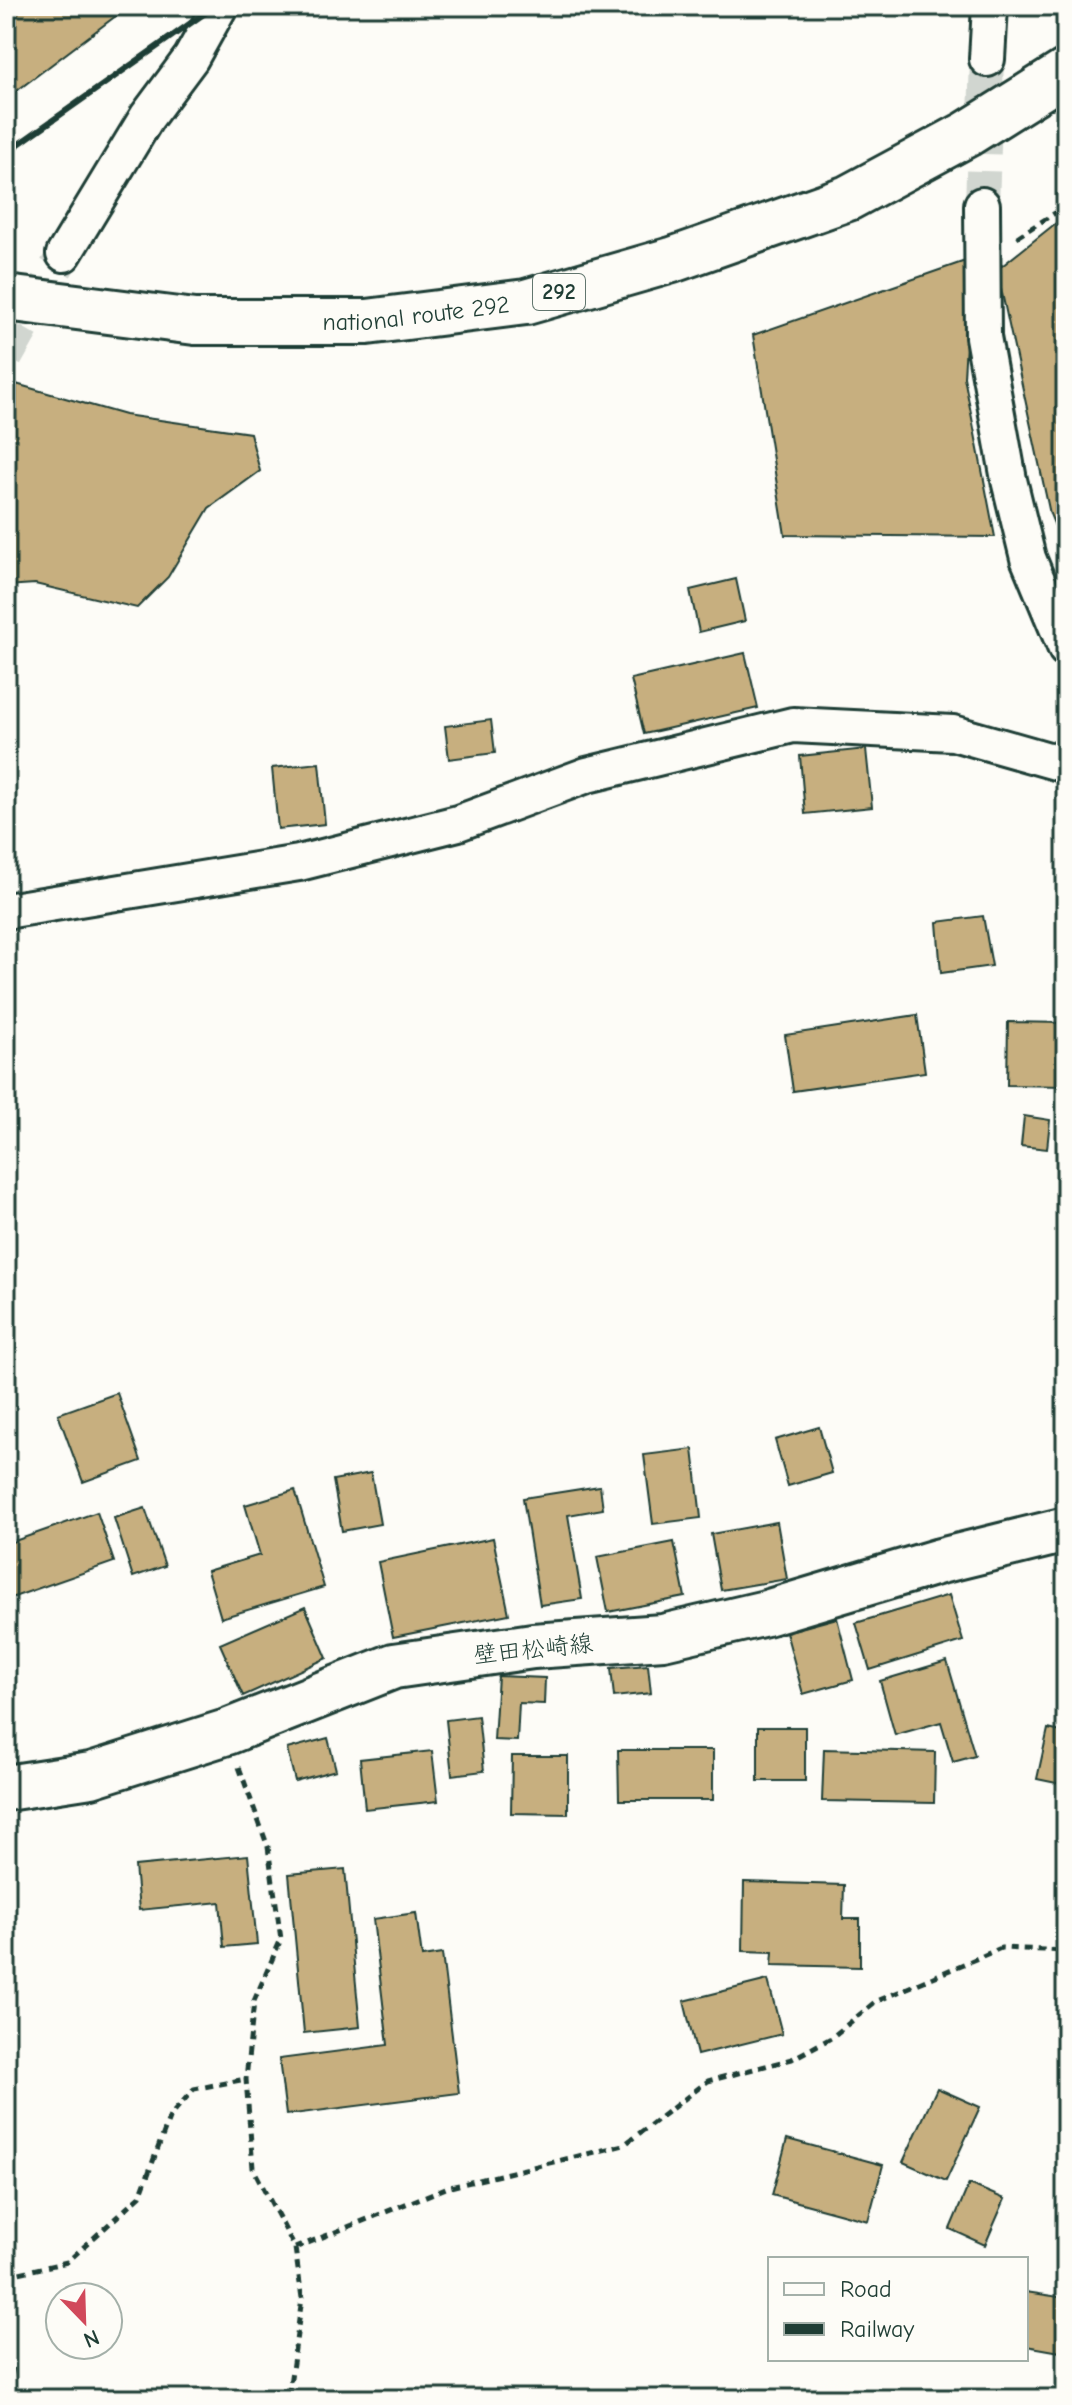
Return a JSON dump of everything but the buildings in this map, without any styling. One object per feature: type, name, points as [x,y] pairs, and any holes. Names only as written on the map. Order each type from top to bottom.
[{"type":"main road","name":"national route 292","points":[[6,298],[195,322],[367,322],[526,302],[672,260],[848,198],[967,134],[1066,72]]},
{"type":"main road","name":"壁田松崎線","points":[[6,1788],[91,1775],[227,1732],[394,1666],[533,1646],[663,1637],[766,1613],[940,1561],[1066,1530]]},
{"type":"street","points":[[64,254],[147,117],[191,58],[220,6]]},
{"type":"street","points":[[987,59],[990,6]]},
{"type":"street","points":[[982,205],[983,337],[1009,480],[1028,558],[1066,649]]},
{"type":"street","points":[[6,911],[299,863],[458,823],[587,775],[793,725],[953,733],[1066,765]]},
{"type":"path","points":[[982,260],[1066,206]]},
{"type":"path","points":[[227,1732],[268,1847],[281,1939],[254,2001],[246,2079],[253,2168],[295,2248],[302,2298],[288,2399]]},
{"type":"path","points":[[295,2248],[446,2188],[624,2145],[708,2081],[792,2059],[831,2038],[875,2002],[1001,1948],[1066,1951]]},
{"type":"path","points":[[6,2276],[67,2262],[140,2196],[170,2116],[194,2089],[246,2079]]},
{"type":"tunnel","points":[[982,205],[987,59]]},
{"type":"tunnel","points":[[6,357],[64,254]]},
{"type":"railway","points":[[6,153],[215,6]]}]
